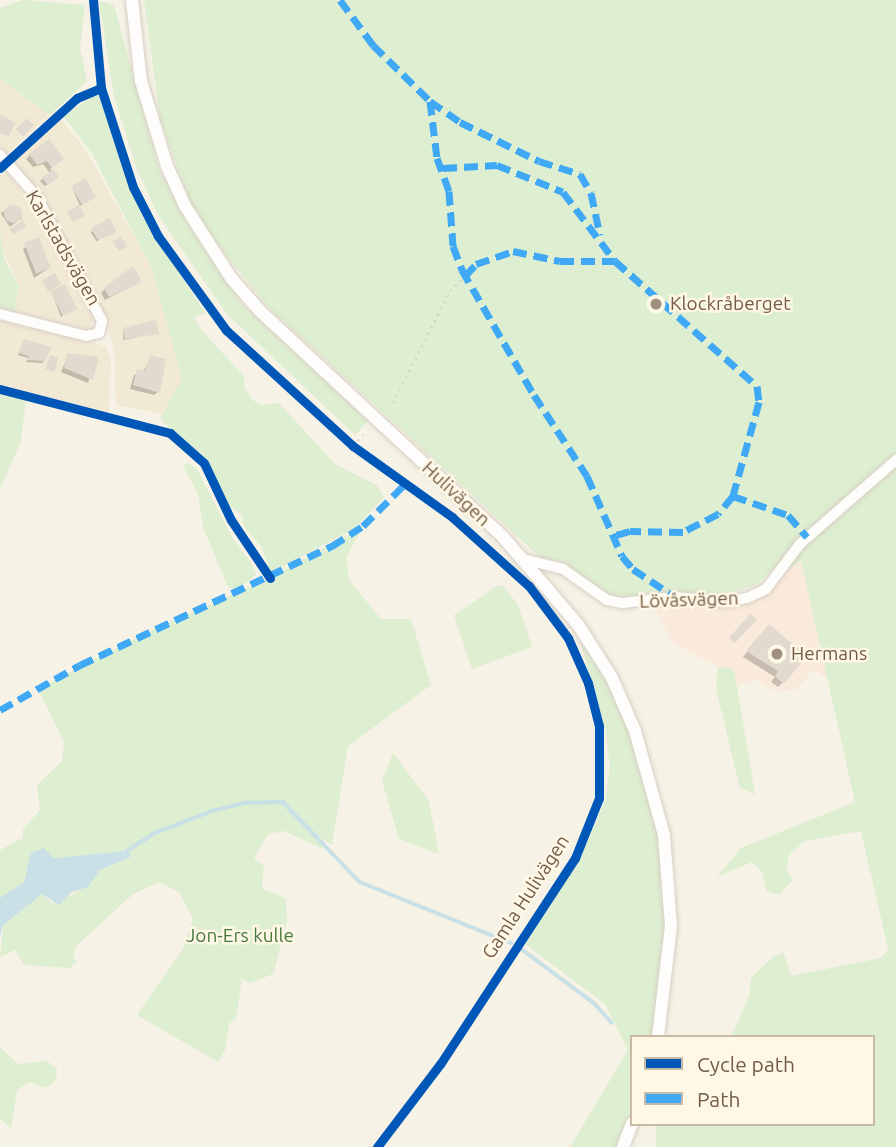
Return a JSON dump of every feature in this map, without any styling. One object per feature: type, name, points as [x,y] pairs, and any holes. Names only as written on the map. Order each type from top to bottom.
[{"type":"main road","name":"Hulivägen","points":[[132,0],[141,81],[167,166],[185,206],[231,278],[261,312],[523,559],[579,626],[612,678],[650,779],[664,835],[671,926],[658,1035]]},
{"type":"main road","points":[[623,1147],[631,1126]]},
{"type":"street","name":"Karlstadsvägen","points":[[0,155],[37,197],[102,321],[99,333],[86,336],[0,314]]},
{"type":"street","name":"Lövåsvägen","points":[[523,559],[563,569],[607,600],[623,603],[675,597],[726,603],[747,598],[766,589],[807,537],[896,460]]},
{"type":"path","points":[[393,403],[445,300],[465,276]]},
{"type":"path","points":[[353,446],[363,435]]},
{"type":"path","points":[[344,438],[364,455]]},
{"type":"shaded area","points":[[0,79],[50,115],[8,153],[0,147]]},
{"type":"shaded area","points":[[59,116],[87,152],[152,268],[182,379],[162,414],[116,405],[114,349],[102,307],[42,198],[14,160]]},
{"type":"shaded area","points":[[6,172],[42,217],[76,280],[94,318],[87,330],[14,312],[19,286],[0,244],[0,176]]},
{"type":"shaded area","points":[[0,320],[105,346],[111,357],[109,412],[0,386]]},
{"type":"shaded area","points":[[801,560],[829,680],[814,669],[796,690],[775,691],[756,680],[737,686],[734,669],[718,667],[673,643],[653,605],[752,599]]},
{"type":"green space","points":[[23,0],[85,5],[80,48],[87,81],[50,115],[0,79],[0,8]]},
{"type":"green space","points":[[144,0],[896,0],[896,1147],[657,1147],[655,1126],[875,1126],[875,1035],[732,1035],[749,996],[751,978],[774,956],[784,953],[791,976],[881,958],[888,949],[861,831],[804,841],[789,855],[786,870],[793,880],[779,895],[766,891],[763,873],[752,862],[717,877],[741,848],[855,802],[801,561],[786,570],[780,563],[757,584],[727,594],[651,593],[622,599],[605,594],[561,561],[541,558],[267,306],[214,240],[190,202],[160,119]]},
{"type":"green space","points":[[99,1],[114,5],[159,169],[195,236],[243,305],[368,421],[355,435],[227,314],[158,215],[136,167],[114,96]]},
{"type":"green space","points":[[99,92],[142,215],[205,313],[194,318],[203,332],[244,376],[245,388],[253,400],[261,405],[279,403],[335,464],[378,486],[384,497],[355,528],[271,573],[261,546],[245,528],[241,514],[225,503],[211,470],[160,418],[182,379],[152,269],[91,152],[63,116]]},
{"type":"green space","points":[[0,232],[5,261],[19,286],[14,312],[0,308]]},
{"type":"green space","points":[[0,391],[26,399],[21,441],[0,489]]},
{"type":"green space","points":[[188,462],[198,471],[233,539],[251,562],[256,575],[235,591],[227,585],[203,527],[198,494],[183,466]]},
{"type":"green space","name":"Jon-Ers kulle","points":[[363,526],[346,558],[349,580],[381,619],[411,619],[431,685],[348,746],[332,845],[318,836],[323,849],[284,831],[268,834],[254,858],[264,866],[262,889],[286,898],[287,921],[273,974],[250,983],[242,979],[236,1018],[229,1024],[225,1050],[218,1062],[137,1015],[183,949],[193,919],[179,892],[159,882],[133,894],[76,946],[73,957],[77,961],[70,968],[24,965],[15,950],[0,957],[3,925],[18,910],[42,894],[53,904],[79,891],[100,870],[132,856],[127,851],[54,858],[39,850],[31,853],[24,882],[0,898],[0,850],[23,838],[23,829],[40,810],[37,785],[62,761],[64,742],[38,689],[156,628],[270,578]]},
{"type":"green space","points":[[497,586],[503,586],[518,605],[532,647],[472,669],[454,615]]},
{"type":"green space","points":[[580,642],[612,678],[635,731],[670,879],[658,1035],[630,1035],[631,1126],[623,1147],[570,1147],[628,1050],[605,1004],[525,944],[586,845],[605,801],[610,766],[605,728]]},
{"type":"green space","points":[[718,667],[734,669],[755,794],[740,788],[716,689]]},
{"type":"green space","points":[[393,753],[429,801],[439,854],[399,839],[382,781]]},
{"type":"green space","points":[[0,1047],[18,1064],[47,1061],[57,1069],[56,1080],[46,1088],[29,1082],[17,1090],[11,1128],[0,1119]]},
{"type":"water","points":[[44,848],[54,858],[127,851],[132,856],[100,870],[88,887],[72,892],[59,905],[42,894],[3,925],[0,937],[0,898],[24,882],[31,853]]},
{"type":"building","points":[[0,114],[15,123],[9,136],[0,134]]},
{"type":"building","points":[[27,118],[34,125],[23,136],[16,129]]},
{"type":"building","points":[[49,139],[64,159],[52,168],[47,161],[37,165],[29,154]]},
{"type":"building","points":[[53,169],[59,177],[48,185],[42,177]]},
{"type":"building","points":[[85,178],[96,197],[82,205],[71,186]]},
{"type":"building","points":[[9,205],[17,205],[22,214],[20,221],[9,223],[4,218],[4,210]]},
{"type":"building","points":[[79,205],[85,215],[73,222],[67,212]]},
{"type":"building","points":[[110,217],[116,233],[98,240],[91,229]]},
{"type":"building","points":[[23,220],[27,226],[14,235],[10,229]]},
{"type":"building","points":[[121,236],[127,246],[119,251],[112,241]]},
{"type":"building","points":[[39,237],[51,268],[36,274],[24,243]]},
{"type":"building","points":[[133,266],[142,282],[109,297],[104,288]]},
{"type":"building","points":[[55,273],[61,284],[48,292],[42,280]]},
{"type":"building","points":[[65,284],[77,309],[63,316],[51,291]]},
{"type":"building","points":[[156,320],[159,334],[124,339],[123,328]]},
{"type":"building","points":[[23,339],[51,347],[46,361],[27,360],[29,356],[19,353]]},
{"type":"building","points":[[67,353],[99,357],[93,380],[64,368]]},
{"type":"building","points":[[50,355],[59,358],[54,372],[45,369]]},
{"type":"building","points":[[150,355],[166,359],[160,393],[133,385],[137,369],[145,371]]},
{"type":"building","points":[[750,614],[757,620],[735,643],[729,638]]},
{"type":"building","name":"Hermans","points":[[769,624],[807,656],[784,684],[775,676],[778,671],[746,651]]},
{"type":"waterway","points":[[127,851],[155,833],[212,811],[245,803],[283,802],[360,882],[511,943]]},
{"type":"waterway","points":[[520,948],[595,1004],[612,1023]]},
{"type":"marked path","points":[[340,0],[373,45],[430,101],[437,158],[449,191],[453,246],[462,270],[534,395],[587,476],[622,556],[633,569],[675,597]]},
{"type":"marked path","points":[[430,101],[460,122],[539,161],[580,174],[591,193],[600,235]]},
{"type":"marked path","points":[[443,168],[497,165],[563,192],[615,261],[757,386],[759,402],[733,496],[718,514],[683,532],[630,531],[613,536]]},
{"type":"marked path","points":[[465,276],[476,264],[513,251],[560,261],[615,261]]},
{"type":"marked path","points":[[0,710],[80,665],[332,546],[363,526],[406,483]]},
{"type":"marked path","points":[[733,496],[788,515],[807,537]]},
{"type":"cycle path","name":"Gamla Hulivägen","points":[[93,0],[101,88],[133,187],[158,236],[226,330],[353,446],[452,517],[529,586],[568,638],[588,683],[599,726],[599,798],[575,858],[440,1064],[377,1147]]},
{"type":"cycle path","points":[[0,168],[77,98],[101,88]]},
{"type":"cycle path","points":[[0,389],[170,433],[204,463],[231,520],[270,578]]},
{"type":"place","name":"Klockråberget","points":[[656,304]]},
{"type":"place","name":"Hermans","points":[[777,654]]}]
